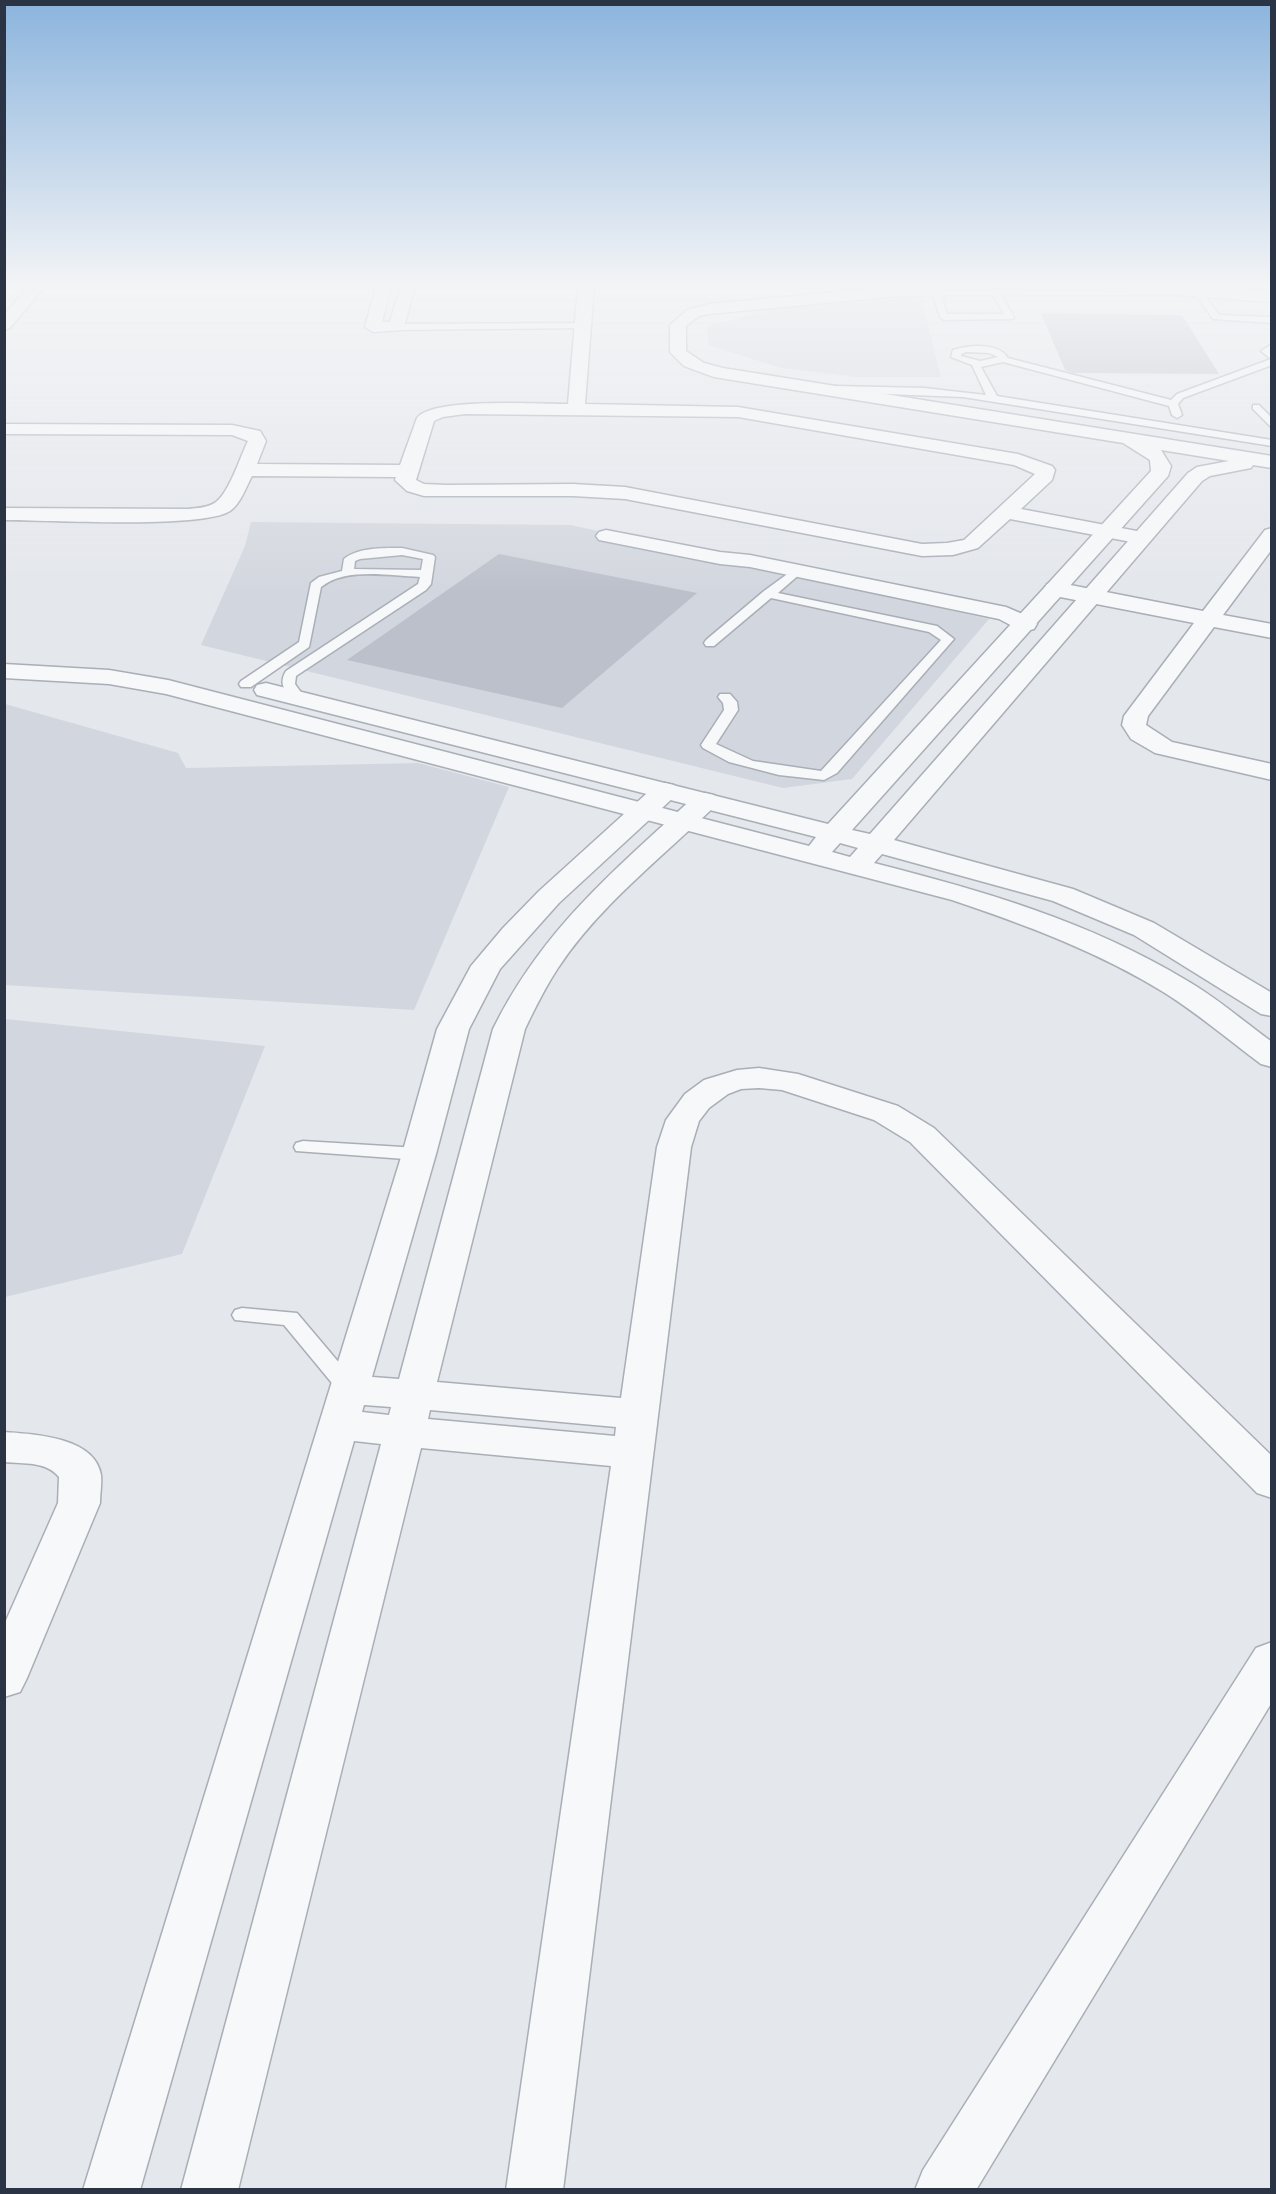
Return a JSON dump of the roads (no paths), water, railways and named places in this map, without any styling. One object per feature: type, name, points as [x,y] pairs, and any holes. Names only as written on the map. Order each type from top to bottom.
[{"type":"street","points":[[576,409],[578,389]]},
{"type":"street","points":[[821,389],[1272,463]]},
{"type":"street","points":[[465,409],[576,409],[738,412],[1018,460],[1046,470],[1044,476],[971,544],[957,549],[922,550],[625,493],[573,490],[428,490],[410,485],[405,480],[423,423],[431,415],[465,409]]},
{"type":"street","points":[[4,429],[215,429],[247,432],[257,441],[225,505],[208,512],[188,515],[4,514]]},
{"type":"street","points":[[814,856],[1161,472],[1163,464],[1161,458],[1146,448],[1100,434]]},
{"type":"street","points":[[856,867],[1195,477],[1204,471],[1234,465],[1272,463]]},
{"type":"street","points":[[244,470],[408,471]]},
{"type":"street","points":[[1008,508],[1146,533]]},
{"type":"street","points":[[1272,534],[1136,716],[1134,725],[1150,742],[1164,748],[1272,772]]},
{"type":"street","points":[[606,536],[793,574],[999,623],[1026,624],[1061,630]]},
{"type":"street","points":[[1060,584],[1212,614],[1272,631]]},
{"type":"street","points":[[1212,614],[1272,619]]},
{"type":"street","points":[[4,652],[42,652],[128,660],[186,669],[246,684],[674,807],[814,856],[962,894],[1035,918],[1109,950],[1177,987],[1272,1057]]},
{"type":"street","points":[[4,671],[109,677],[168,687],[674,807],[834,833],[966,867],[1073,899],[1144,929],[1272,1007]]},
{"type":"street","points":[[111,2190],[453,1029],[486,966],[549,897],[674,807]]},
{"type":"street","points":[[209,2190],[509,1029],[535,975],[674,807]]},
{"type":"street","points":[[534,2190],[674,1148],[683,1120],[697,1101],[716,1087],[737,1080],[759,1078],[786,1081],[886,1113],[922,1135],[1272,1482]]},
{"type":"street","points":[[343,1407],[637,1433]]},
{"type":"street","points":[[4,1447],[42,1450],[66,1457],[80,1473],[79,1503],[4,1678]]},
{"type":"street","points":[[943,2190],[1272,1661]]},
{"type":"lane","points":[[839,389],[924,391],[993,399],[1272,443]]},
{"type":"lane","points":[[988,389],[993,399]]},
{"type":"lane","points":[[1117,389],[1173,404]]},
{"type":"lane","points":[[1173,404],[1180,396],[1198,389]]},
{"type":"lane","points":[[1173,404],[1175,414],[1203,432]]},
{"type":"lane","points":[[1256,407],[1272,425]]},
{"type":"lane","points":[[1171,427],[1231,456]]},
{"type":"lane","points":[[298,698],[288,686],[291,674],[422,587],[427,574],[429,556],[420,553],[362,553],[350,559],[346,573]]},
{"type":"lane","points":[[246,684],[298,651],[308,638],[315,586],[325,577],[346,573],[427,574]]},
{"type":"lane","points":[[710,643],[793,574]]},
{"type":"lane","points":[[725,697],[730,702],[730,710],[708,745],[729,757],[752,765],[824,776],[847,754],[948,639],[939,632],[925,627],[768,594]]},
{"type":"lane","points":[[308,638],[337,642]]},
{"type":"lane","points":[[303,1147],[418,1154]]},
{"type":"lane","points":[[242,1315],[290,1318],[343,1407]]}]
